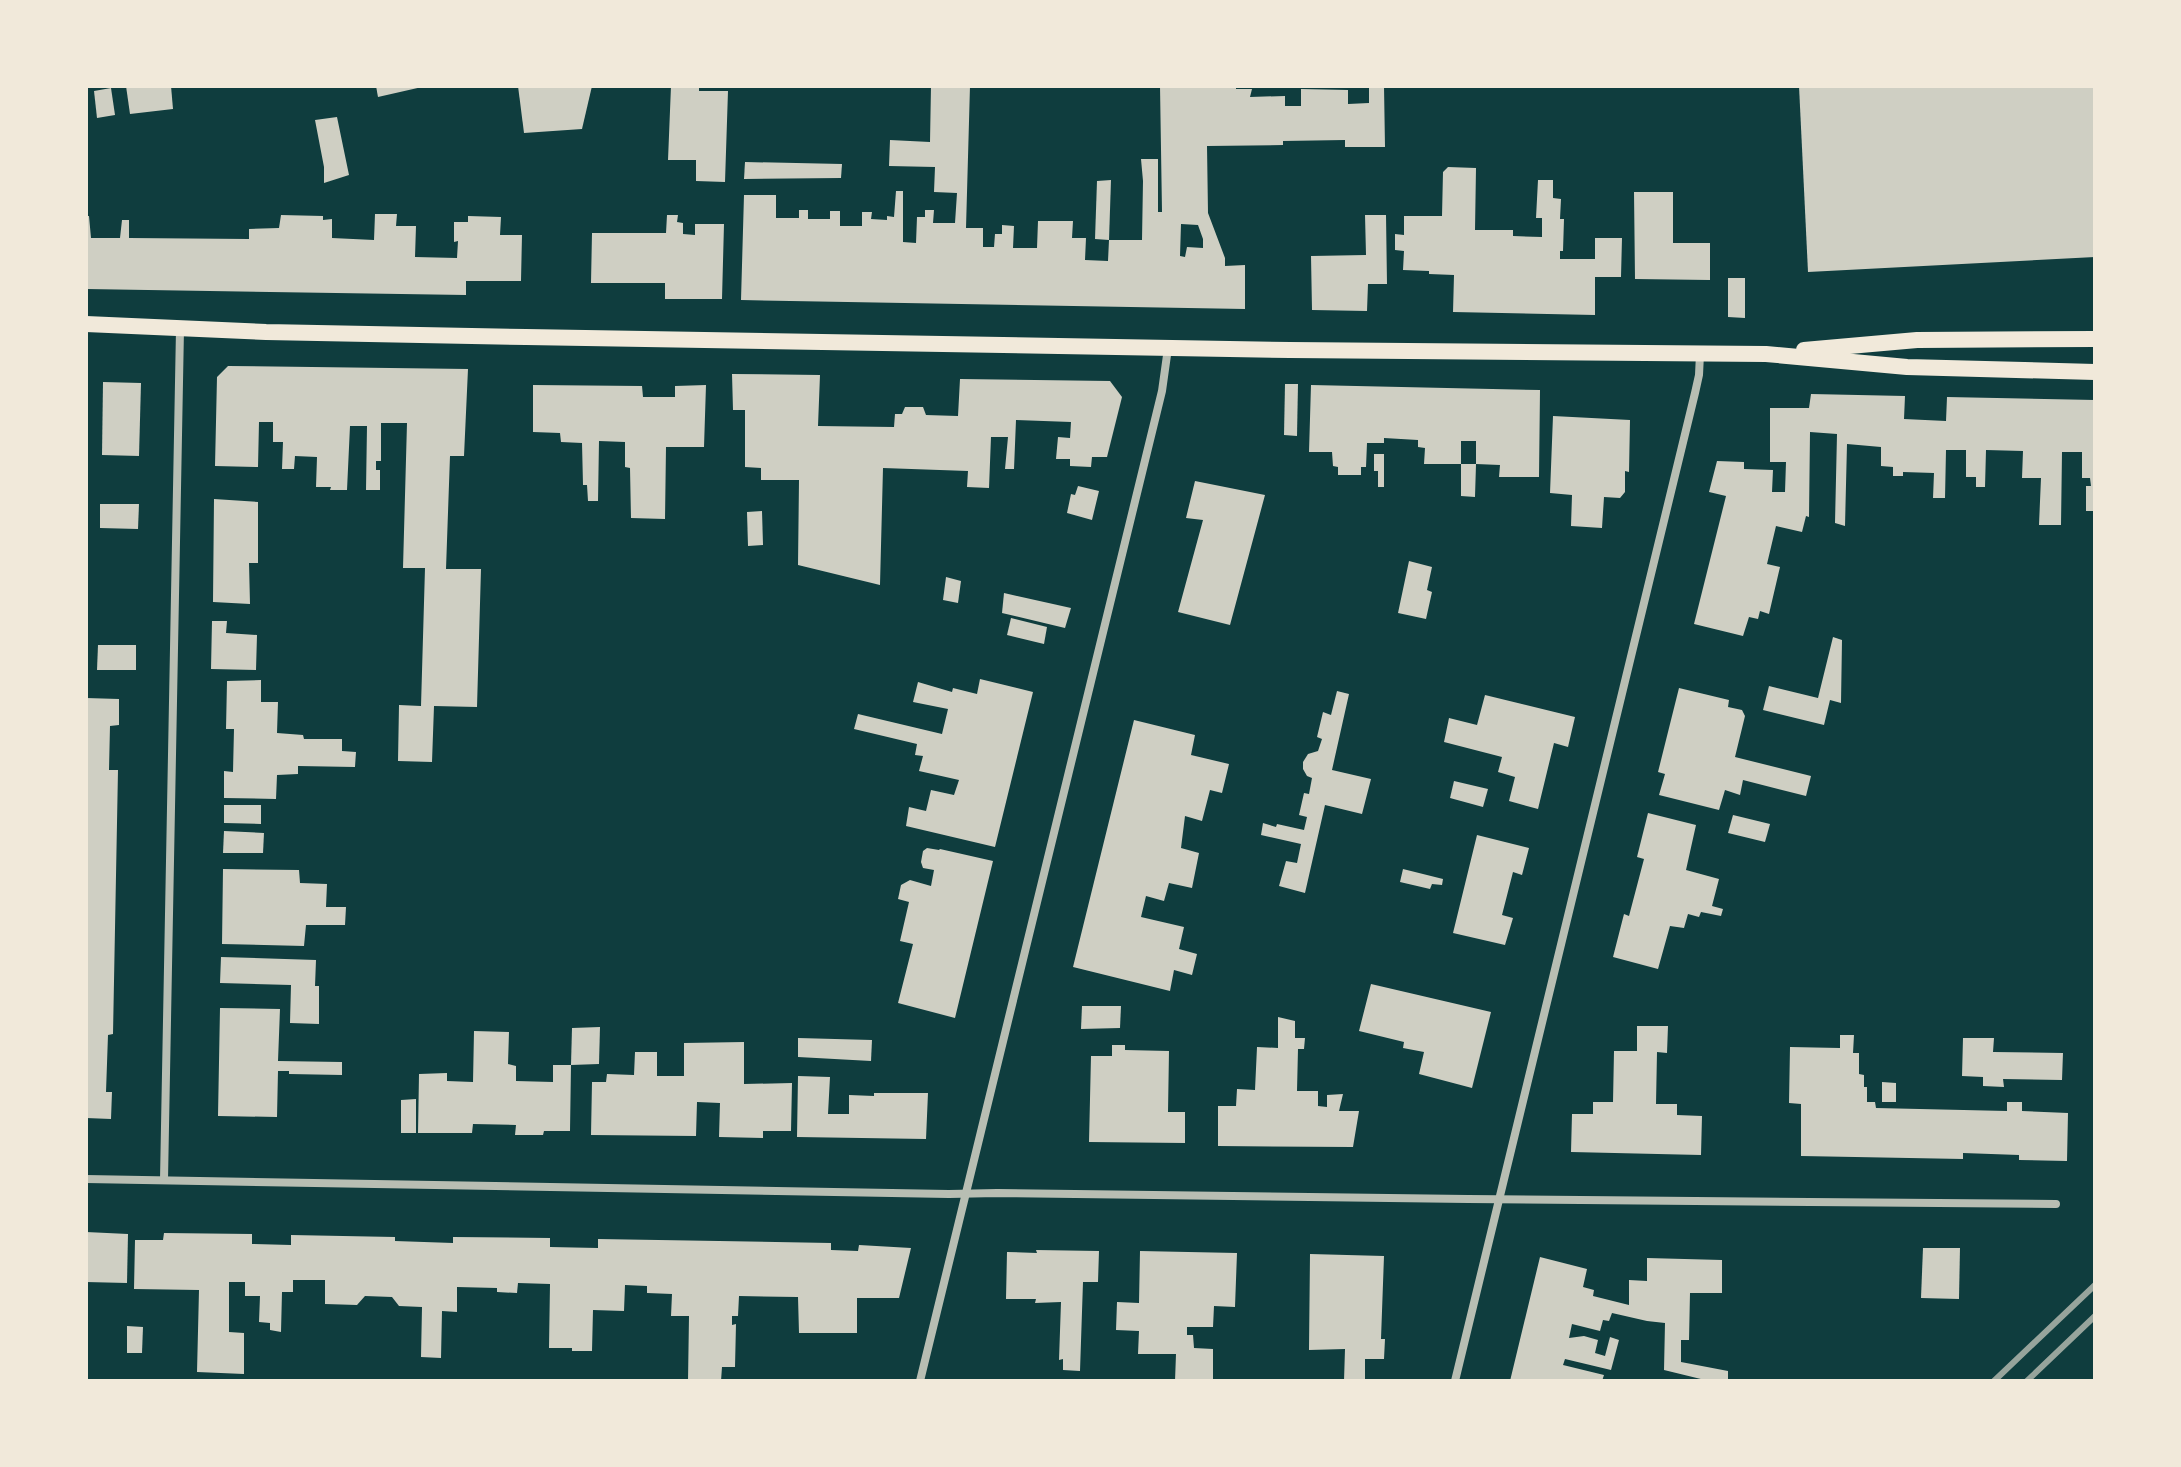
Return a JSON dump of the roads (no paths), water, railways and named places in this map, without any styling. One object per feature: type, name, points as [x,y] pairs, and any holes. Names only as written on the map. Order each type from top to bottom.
[{"type":"main road","points":[[86,324],[266,332],[1322,351],[1766,354],[1907,367],[2095,372]]},
{"type":"main road","points":[[1766,354],[1917,340],[2095,339]]},
{"type":"street","points":[[164,1180],[180,328]]},
{"type":"street","points":[[920,1381],[1158,407],[1168,347]]},
{"type":"street","points":[[1455,1381],[1695,393],[1700,354]]},
{"type":"street","points":[[86,1179],[966,1194],[2056,1204]]},
{"type":"railway","points":[[1994,1381],[2095,1285]]},
{"type":"railway","points":[[2027,1381],[2095,1316]]}]
